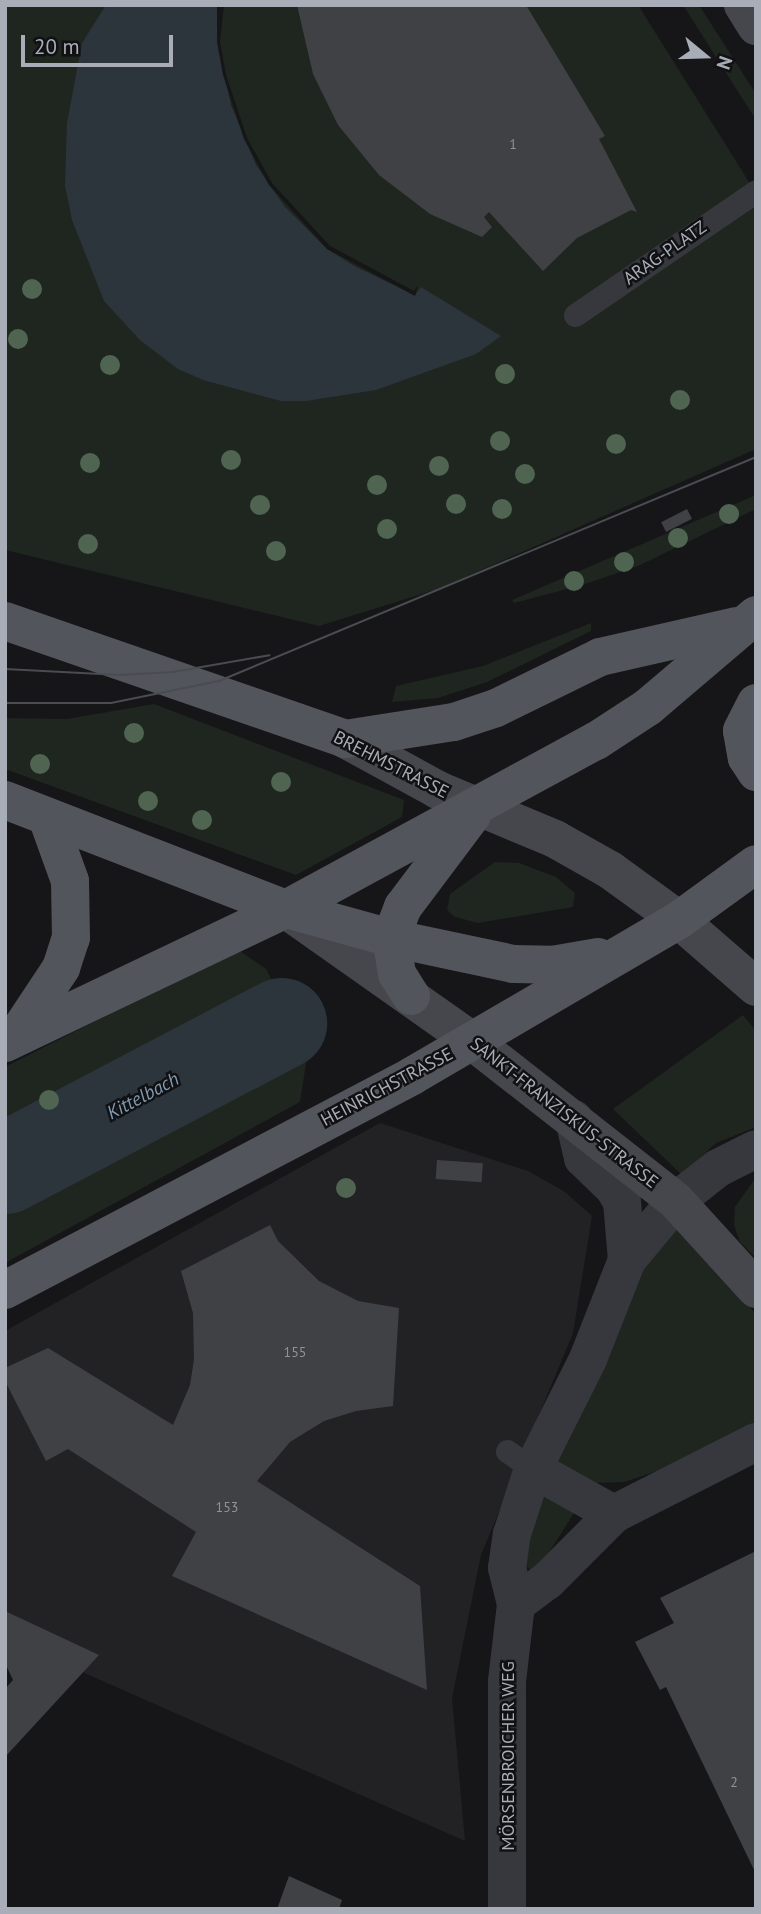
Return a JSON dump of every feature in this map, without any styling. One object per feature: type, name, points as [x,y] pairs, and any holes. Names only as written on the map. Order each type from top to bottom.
[{"type":"main road","points":[[743,5],[756,26]]},
{"type":"main road","points":[[345,739],[454,722],[496,708],[600,657],[747,620]]},
{"type":"main road","points":[[10,1041],[286,909],[477,807],[648,707],[747,620]]},
{"type":"main road","name":"BREHMSTRASSE","points":[[5,621],[345,739],[477,807],[555,839],[599,864],[679,920]]},
{"type":"main road","points":[[756,702],[742,731],[747,758],[756,772]]},
{"type":"main road","points":[[5,800],[286,909],[391,938],[513,964],[552,965],[621,953]]},
{"type":"main road","points":[[411,996],[397,974],[391,938],[403,907],[477,807]]},
{"type":"main road","points":[[10,1041],[61,968],[71,938],[71,881],[47,817]]},
{"type":"main road","name":"HEINRICHSTRASSE","points":[[5,1290],[472,1041],[679,920],[756,864]]},
{"type":"main road","name":"SANKT-FRANZISKUS-STRASSE","points":[[286,909],[472,1041],[677,1201],[756,1289]]},
{"type":"main road","points":[[679,920],[756,986]]},
{"type":"street","name":"MÖRSENBROICHER WEG","points":[[574,1119],[583,1158],[614,1188],[622,1202],[628,1260]]},
{"type":"street","name":"MÖRSENBROICHER WEG","points":[[507,1909],[507,1681],[516,1604],[509,1556],[520,1460],[588,1359],[628,1260],[677,1201],[728,1162],[756,1149]]},
{"type":"street","points":[[516,1604],[547,1581],[614,1514],[756,1442]]},
{"type":"street","points":[[520,1460],[614,1514]]},
{"type":"lane","name":"ARAG-PLATZ","points":[[575,315],[756,191]]},
{"type":"shaded area","points":[[5,5],[638,5],[756,193],[756,449],[438,589],[319,626],[5,550]]},
{"type":"shaded area","points":[[106,5],[221,5],[217,42],[231,105],[256,165],[285,207],[327,249],[356,267],[415,295],[421,287],[501,336],[476,354],[376,390],[306,401],[281,401],[203,380],[178,369],[140,340],[104,301],[72,220],[65,185],[67,123],[82,43]]},
{"type":"shaded area","points":[[683,5],[699,5],[756,94],[756,120]]},
{"type":"shaded area","points":[[756,495],[756,509],[638,566],[582,585],[514,603],[512,600]]},
{"type":"shaded area","points":[[591,623],[591,631],[487,682],[438,698],[392,702],[396,686],[483,666]]},
{"type":"shaded area","points":[[154,704],[404,800],[402,817],[296,875],[5,769],[5,718],[67,719]]},
{"type":"shaded area","points":[[495,862],[519,863],[556,877],[575,893],[573,907],[478,923],[455,917],[447,910],[450,894]]},
{"type":"shaded area","points":[[237,949],[266,969],[308,1051],[300,1102],[5,1263],[5,1067]]},
{"type":"shaded area","points":[[743,1015],[756,1031],[756,1127],[716,1143],[682,1175],[613,1109]]},
{"type":"shaded area","points":[[380,1123],[528,1171],[565,1192],[592,1216],[573,1333],[481,1555],[452,1698],[465,1841],[5,1638],[5,1331]]},
{"type":"shaded area","points":[[756,1177],[756,1258],[740,1242],[734,1225],[735,1207]]},
{"type":"shaded area","points":[[673,1223],[756,1314],[756,1423],[664,1469],[624,1482],[593,1483],[555,1465],[661,1226]]},
{"type":"shaded area","points":[[549,1495],[576,1510],[539,1568],[531,1570],[523,1564],[542,1499]]},
{"type":"pier","points":[[224,5],[220,42],[226,75],[247,138],[272,183],[330,246],[414,291],[418,285],[415,296],[327,249],[269,185],[244,139],[223,75],[217,42],[217,6]]},
{"type":"building","points":[[297,5],[526,5],[605,136],[599,139],[637,212],[631,210],[577,238],[543,271],[489,212],[484,217],[492,227],[482,237],[430,214],[379,175],[338,125],[313,74]]},
{"type":"building","points":[[687,509],[692,519],[666,532],[661,522]]},
{"type":"building","points":[[437,1160],[483,1163],[482,1182],[436,1179]]},
{"type":"building","points":[[270,1225],[278,1241],[319,1281],[358,1301],[399,1308],[393,1406],[356,1411],[324,1421],[290,1442],[257,1481],[420,1586],[427,1690],[172,1576],[196,1532],[68,1449],[46,1461],[5,1381],[5,1368],[48,1348],[173,1425],[190,1385],[194,1359],[193,1313],[181,1271]]},
{"type":"building","points":[[756,1551],[756,1874],[666,1687],[660,1690],[635,1642],[674,1623],[660,1598]]},
{"type":"building","points":[[5,1611],[99,1655],[5,1757],[5,1689],[13,1680],[5,1663]]},
{"type":"building","points":[[289,1876],[342,1900],[339,1909],[277,1909]]},
{"type":"waterway","name":"Kittelbach","points":[[5,1168],[281,1023]]},
{"type":"tram line","points":[[5,703],[111,703],[219,681],[756,457]]},
{"type":"tram line","points":[[5,669],[120,675],[173,672],[270,655]]}]
